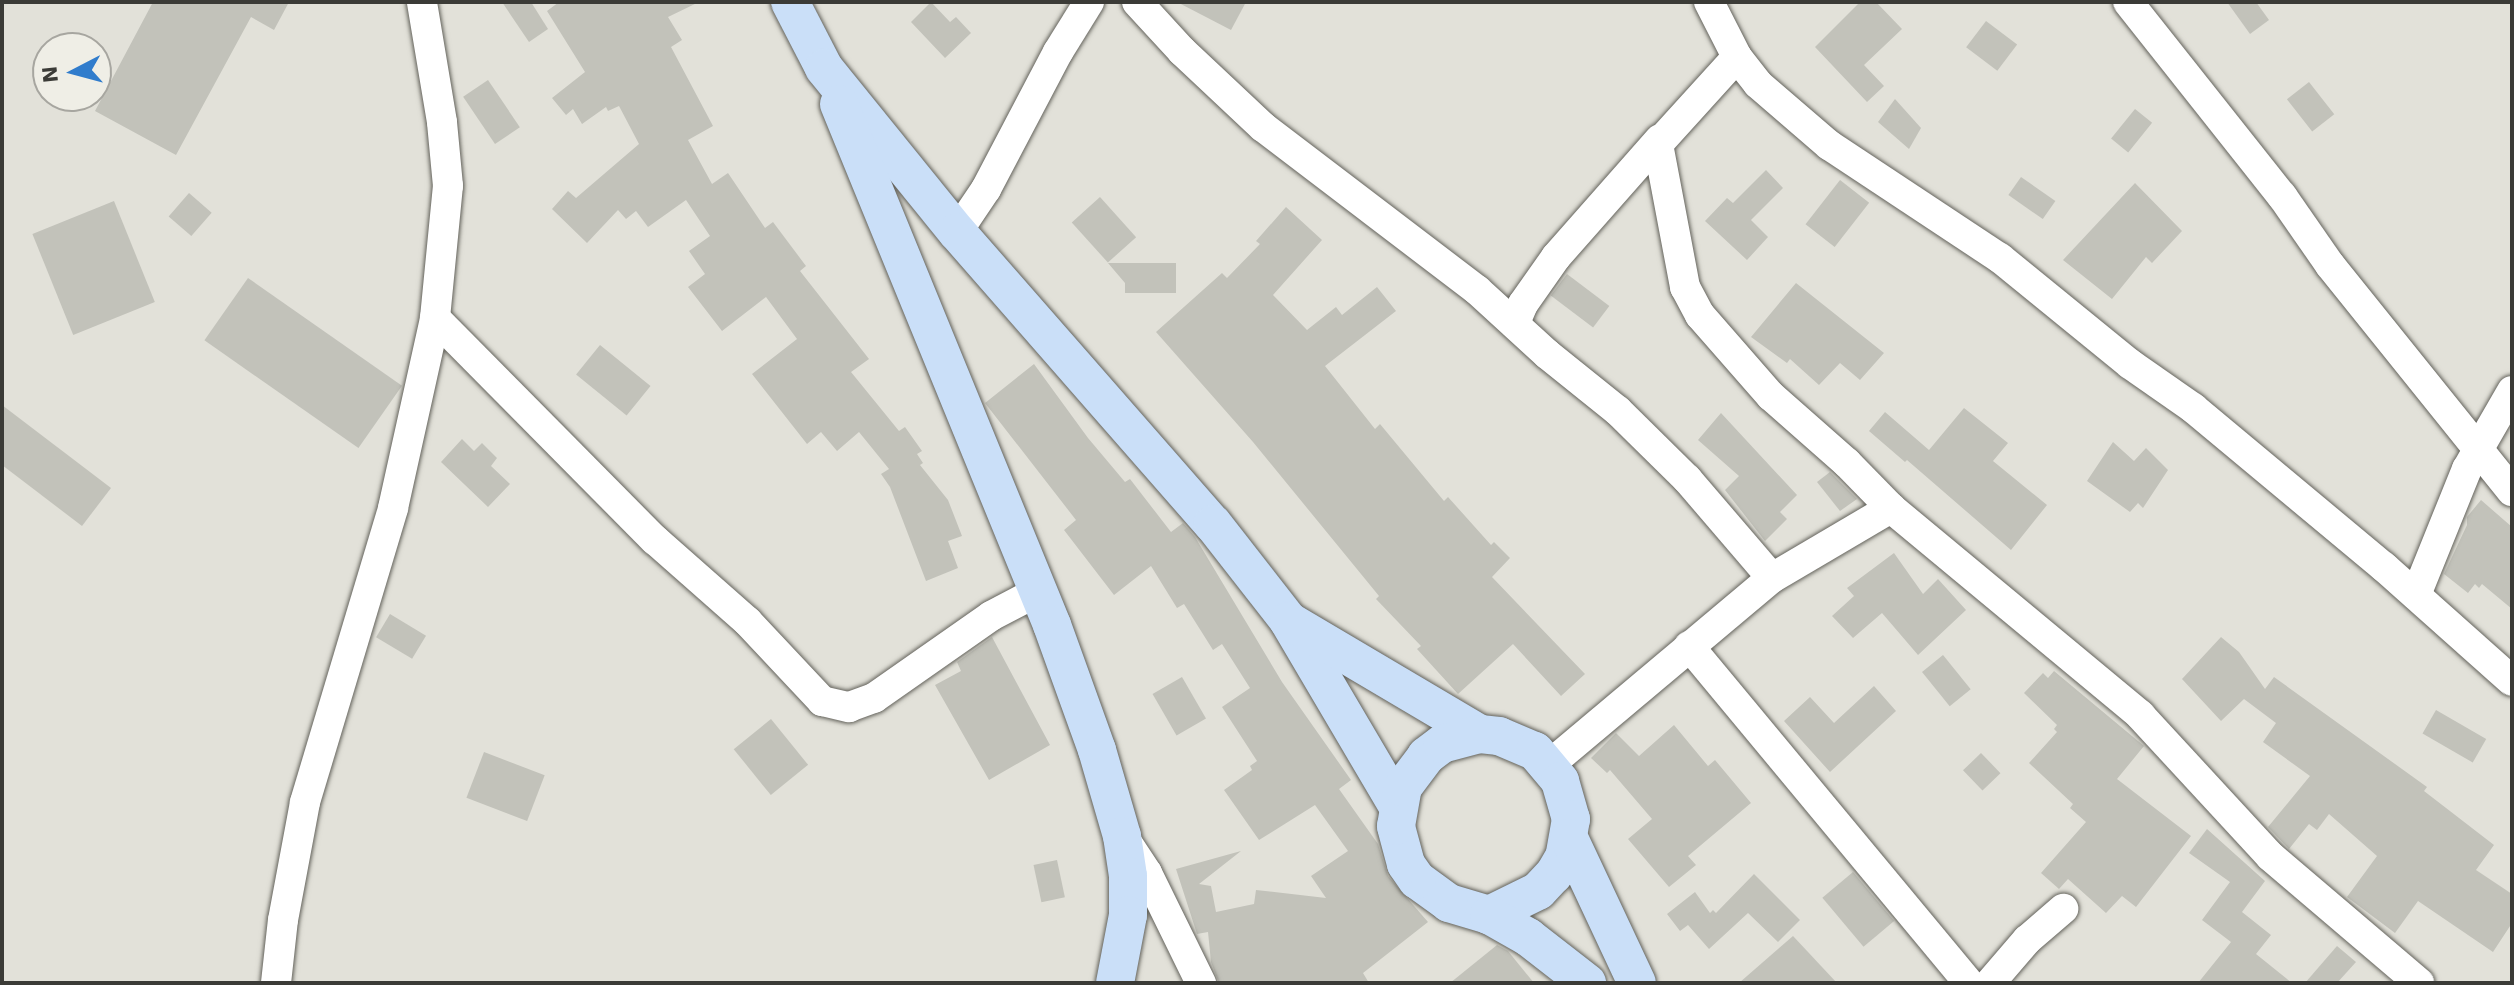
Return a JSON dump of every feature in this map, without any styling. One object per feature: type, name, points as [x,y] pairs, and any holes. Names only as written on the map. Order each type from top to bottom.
[{"type":"main road","points":[[790,2],[824,68],[1037,592],[1097,750],[1122,836],[1128,915],[1115,983]]},
{"type":"main road","points":[[824,68],[957,232],[1213,524],[1288,620],[1398,807]]},
{"type":"main road","points":[[1288,620],[1480,734],[1518,742],[1549,765],[1568,799],[1569,838],[1637,983]]},
{"type":"main road","points":[[1480,734],[1442,744],[1426,756],[1403,787],[1398,807],[1399,845],[1417,880],[1449,903],[1489,915],[1528,937],[1587,983]]},
{"type":"main road","points":[[1489,915],[1538,891],[1554,874],[1569,838]]},
{"type":"street","points":[[276,983],[283,920],[305,802],[393,508],[435,318],[448,186],[447,156],[422,2]]},
{"type":"street","points":[[957,232],[986,189],[1058,52],[1089,2]]},
{"type":"street","points":[[1137,2],[1182,51],[1263,127],[1477,290],[1648,439],[1772,578]]},
{"type":"street","points":[[1709,2],[1737,57],[1758,84],[1829,145],[2000,258],[2130,364],[2193,408],[2416,595],[2512,681]]},
{"type":"street","points":[[2128,2],[2512,491]]},
{"type":"street","points":[[1515,323],[1523,304],[1556,257],[1737,57]]},
{"type":"street","points":[[1660,139],[1661,169],[1685,287],[1700,315],[1771,396],[1847,463],[1891,508],[2140,715],[2270,856],[2401,977]]},
{"type":"street","points":[[435,318],[655,540],[747,621],[822,701],[849,707],[874,698],[991,616],[1037,592]]},
{"type":"street","points":[[2416,595],[2459,487],[2512,391]]},
{"type":"street","points":[[1549,765],[1772,578],[1891,508]]},
{"type":"street","points":[[1689,646],[1969,983]]},
{"type":"street","points":[[1122,836],[1147,873],[1201,983]]},
{"type":"street","points":[[1990,983],[2027,940],[2063,909]]},
{"type":"building","points":[[153,2],[289,2],[274,30],[251,17],[176,155],[97,112],[112,112],[112,79]]},
{"type":"building","points":[[502,2],[531,2],[548,29],[529,42]]},
{"type":"building","points":[[559,2],[699,2],[668,17],[682,40],[671,47],[713,126],[688,140],[712,184],[728,173],[765,228],[773,222],[806,266],[800,271],[869,359],[851,372],[899,431],[905,427],[922,451],[917,454],[923,463],[920,465],[948,500],[962,536],[948,541],[958,568],[926,581],[890,487],[881,474],[889,469],[859,432],[837,451],[821,432],[807,444],[752,374],[797,339],[766,297],[722,331],[688,287],[705,274],[689,251],[710,236],[686,200],[648,227],[636,211],[626,219],[618,210],[587,243],[552,209],[568,191],[576,198],[639,144],[619,106],[608,111],[606,107],[582,124],[573,109],[566,115],[552,98],[585,72],[547,11]]},
{"type":"building","points":[[931,2],[950,22],[956,17],[971,33],[945,58],[911,22]]},
{"type":"building","points":[[1177,2],[1246,2],[1231,30]]},
{"type":"building","points":[[1860,2],[1876,2],[1902,29],[1864,65],[1884,86],[1867,102],[1815,47]]},
{"type":"building","points":[[2227,2],[2256,2],[2269,20],[2250,34]]},
{"type":"building","points":[[1986,21],[2017,44],[1997,71],[1966,47]]},
{"type":"building","points":[[488,80],[520,127],[495,144],[463,97]]},
{"type":"building","points":[[2309,82],[2334,114],[2312,132],[2287,99]]},
{"type":"building","points":[[1895,99],[1921,128],[1909,149],[1878,122]]},
{"type":"building","points":[[2135,109],[2152,123],[2128,152],[2111,139]]},
{"type":"building","points":[[1766,170],[1783,188],[1751,220],[1768,237],[1747,260],[1705,221],[1727,198],[1733,203]]},
{"type":"building","points":[[2021,177],[2055,201],[2043,219],[2008,195]]},
{"type":"building","points":[[1840,180],[1869,203],[1835,247],[1806,224]]},
{"type":"building","points":[[2135,183],[2182,231],[2152,263],[2146,257],[2112,299],[2063,260]]},
{"type":"building","points":[[189,193],[212,213],[191,236],[169,216]]},
{"type":"building","points":[[1100,197],[1136,237],[1108,263],[1072,222]]},
{"type":"building","points":[[114,201],[155,302],[73,335],[32,234]]},
{"type":"building","points":[[1286,207],[1322,240],[1273,295],[1307,330],[1336,307],[1342,315],[1377,287],[1396,311],[1325,366],[1375,429],[1380,424],[1444,501],[1448,497],[1491,545],[1494,542],[1510,558],[1492,577],[1585,674],[1561,696],[1513,644],[1458,694],[1417,649],[1421,646],[1376,599],[1379,596],[1253,442],[1156,332],[1222,273],[1227,278],[1260,244],[1256,241]]},
{"type":"building","points":[[1108,263],[1176,263],[1176,293],[1125,293],[1125,283]]},
{"type":"building","points":[[1567,274],[1609,306],[1593,327],[1551,296]]},
{"type":"building","points":[[248,278],[402,386],[358,448],[204,340]]},
{"type":"building","points":[[1796,283],[1884,353],[1860,380],[1840,363],[1819,385],[1790,359],[1787,363],[1751,337]]},
{"type":"building","points":[[600,345],[651,386],[627,415],[576,375]]},
{"type":"building","points":[[1034,364],[1088,438],[1125,482],[1130,479],[1171,532],[1183,523],[1195,537],[1282,682],[1351,780],[1339,789],[1378,844],[1388,876],[1428,922],[1363,973],[1369,983],[1219,983],[1211,962],[1208,932],[1197,934],[1176,869],[1241,851],[1199,884],[1211,886],[1216,912],[1254,904],[1256,890],[1326,898],[1311,876],[1348,851],[1315,805],[1259,840],[1224,790],[1252,770],[1250,766],[1257,761],[1222,707],[1250,688],[1222,644],[1213,650],[1184,604],[1177,608],[1151,566],[1114,595],[1064,530],[1076,520],[985,403]]},
{"type":"building","points":[[2,405],[111,488],[82,526],[2,465]]},
{"type":"building","points":[[1964,408],[2008,443],[1993,461],[2047,505],[2011,550],[1869,431],[1885,412],[1929,450]]},
{"type":"building","points":[[1721,413],[1797,495],[1780,512],[1787,519],[1765,541],[1725,490],[1739,476],[1698,440]]},
{"type":"building","points":[[462,439],[474,451],[482,443],[497,458],[491,466],[510,484],[488,507],[441,462]]},
{"type":"building","points":[[2113,442],[2134,461],[2146,448],[2168,470],[2143,508],[2138,503],[2130,512],[2087,481]]},
{"type":"building","points":[[1830,472],[1857,499],[1840,511],[1817,482]]},
{"type":"building","points":[[2481,500],[2512,527],[2512,609],[2482,584],[2479,588],[2475,584],[2468,593],[2444,574],[2467,525],[2467,517]]},
{"type":"building","points":[[1894,553],[1923,594],[1938,579],[1966,610],[1918,655],[1882,613],[1853,638],[1832,616],[1854,596],[1847,588]]},
{"type":"building","points":[[390,614],[426,636],[412,659],[376,637]]},
{"type":"building","points":[[992,637],[1050,745],[989,780],[935,685],[961,671],[957,662]]},
{"type":"building","points":[[2221,637],[2239,652],[2265,689],[2274,677],[2427,787],[2424,791],[2494,845],[2476,870],[2512,894],[2512,923],[2493,952],[2418,901],[2395,933],[2347,897],[2377,856],[2329,814],[2317,830],[2309,824],[2289,849],[2268,827],[2310,776],[2263,742],[2276,723],[2244,699],[2221,721],[2182,679]]},
{"type":"building","points":[[1943,655],[1971,689],[1950,706],[1922,672]]},
{"type":"building","points":[[2054,671],[2144,746],[2117,779],[2191,836],[2136,907],[2122,896],[2106,913],[2068,879],[2059,889],[2041,873],[2086,822],[2070,808],[2073,804],[2029,763],[2057,732],[2054,729],[2057,725],[2024,693],[2043,673],[2048,678]]},
{"type":"building","points":[[1182,677],[1206,719],[1177,736],[1153,694]]},
{"type":"building","points":[[1874,686],[1896,711],[1830,772],[1784,721],[1810,697],[1834,723]]},
{"type":"building","points":[[2436,710],[2486,739],[2473,762],[2422,733]]},
{"type":"building","points":[[771,719],[808,765],[771,795],[734,749]]},
{"type":"building","points":[[1674,725],[1708,766],[1715,760],[1751,803],[1688,856],[1696,865],[1669,887],[1628,839],[1652,819],[1610,770],[1607,773],[1591,758],[1616,733],[1639,756]]},
{"type":"building","points":[[484,752],[545,775],[527,821],[466,798]]},
{"type":"building","points":[[1981,753],[2000,773],[1982,791],[1963,770]]},
{"type":"building","points":[[2207,829],[2265,881],[2242,912],[2271,935],[2256,954],[2292,983],[2198,983],[2231,942],[2202,920],[2230,882],[2189,853]]},
{"type":"building","points":[[1057,860],[1065,897],[1041,902],[1034,865]]},
{"type":"building","points":[[1853,872],[1894,921],[1863,947],[1822,898]]},
{"type":"building","points":[[1754,874],[1800,920],[1778,942],[1748,913],[1709,949],[1688,925],[1680,931],[1667,914],[1695,892],[1710,913],[1713,910],[1716,913]]},
{"type":"building","points":[[1793,936],[1837,983],[1739,983]]},
{"type":"building","points":[[1497,945],[1508,951],[1534,983],[1450,983]]},
{"type":"building","points":[[2337,946],[2356,962],[2337,983],[2305,983]]}]
